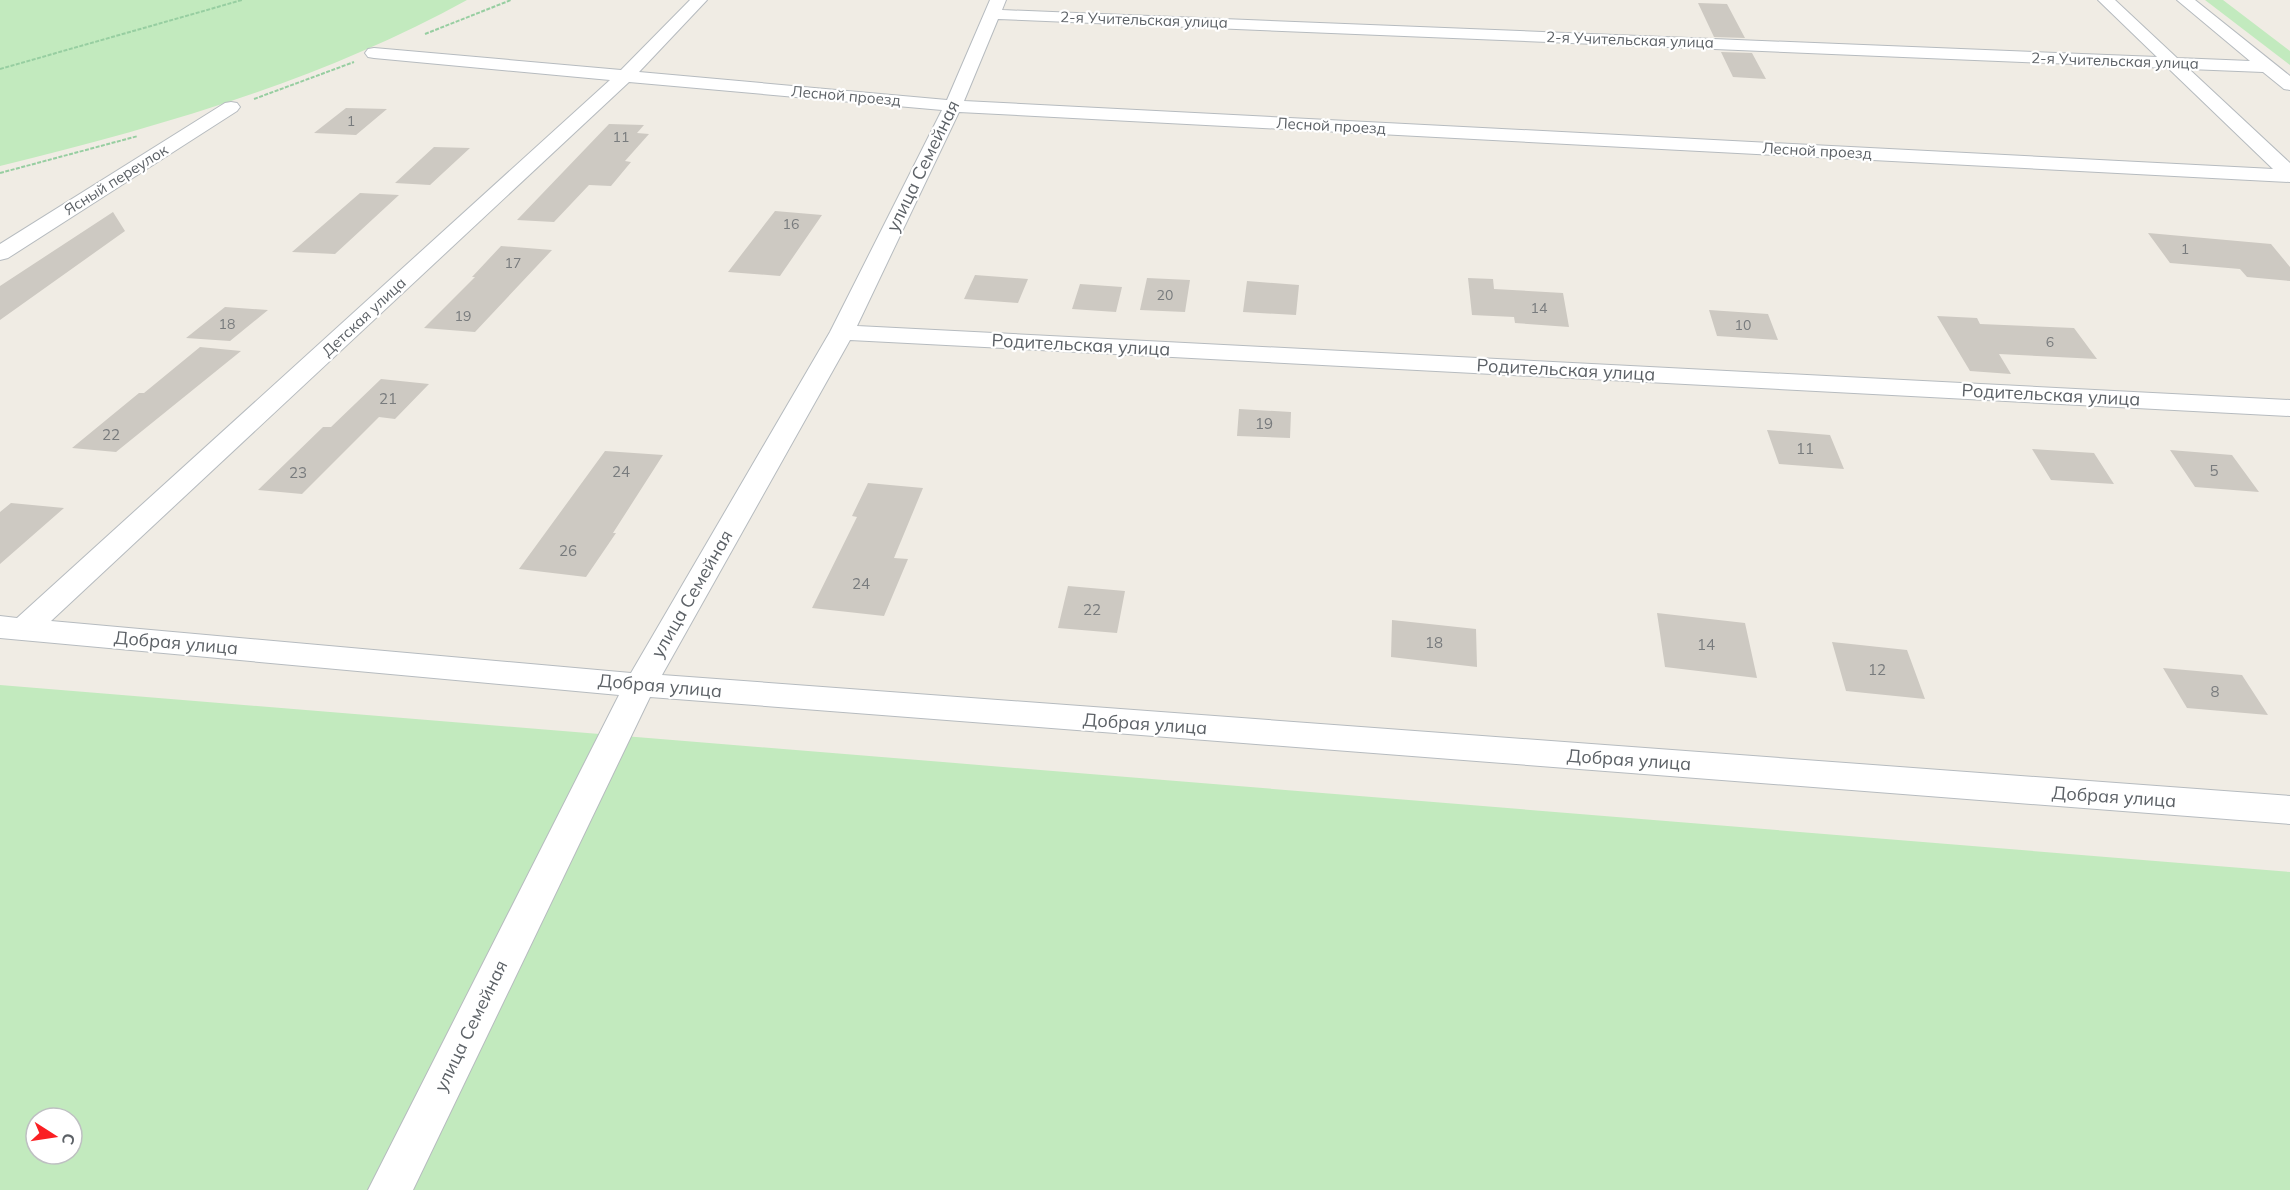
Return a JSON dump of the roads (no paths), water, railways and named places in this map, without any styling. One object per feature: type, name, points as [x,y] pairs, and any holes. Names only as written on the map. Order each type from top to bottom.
[{"type":"street","name":"Детская улица","points":[[12,628],[626,75],[699,0]]},
{"type":"street","points":[[2106,0],[2290,175]]},
{"type":"street","points":[[2185,0],[2290,85]]},
{"type":"street","name":"2-я Учительская улица","points":[[995,7],[2268,67]]},
{"type":"street","name":"улица Семейная","points":[[390,1190],[640,685],[842,332],[953,106],[995,7]]},
{"type":"street","name":"Лесной проезд","points":[[374,53],[953,106],[2290,175]]},
{"type":"street","name":"Ясный переулок","points":[[0,253],[231,106]]},
{"type":"street","name":"Родительская улица","points":[[842,332],[2290,408]]},
{"type":"street","name":"Добрая улица","points":[[12,628],[640,685],[2290,810]]}]
